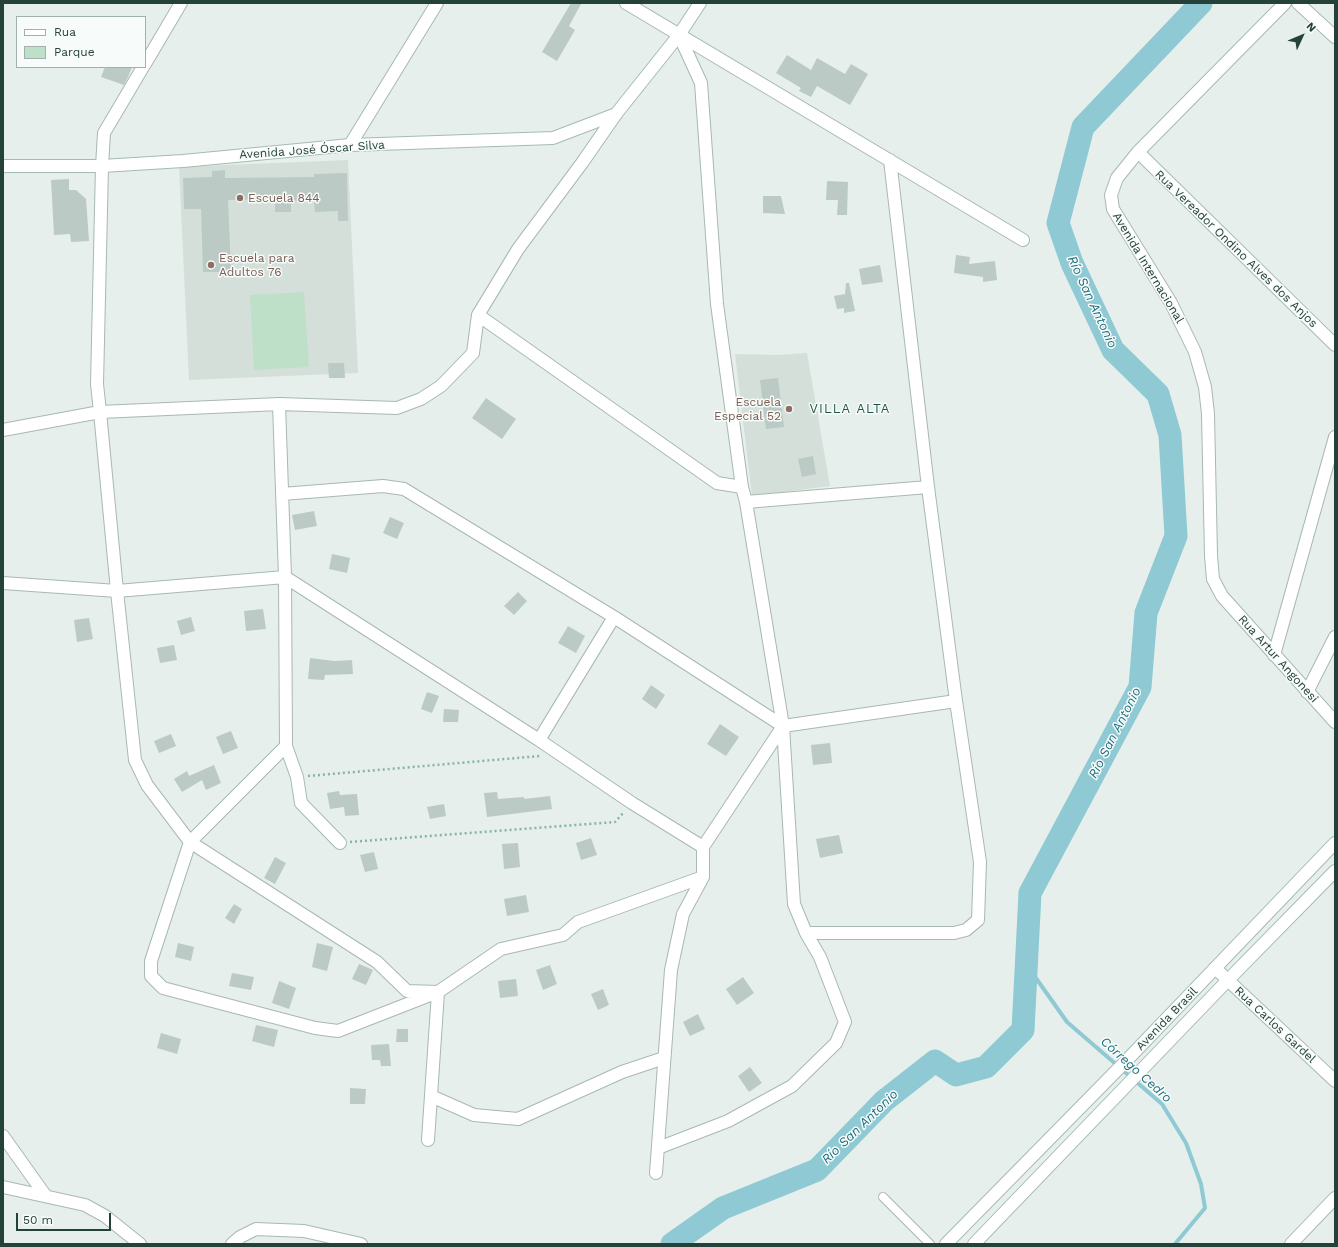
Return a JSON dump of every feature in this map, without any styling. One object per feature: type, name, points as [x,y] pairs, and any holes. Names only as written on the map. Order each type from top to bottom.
[{"type":"street","points":[[146,62],[181,3]]},
{"type":"street","points":[[350,145],[437,3]]},
{"type":"street","points":[[626,3],[1023,240]]},
{"type":"street","points":[[3,430],[100,412],[279,404],[397,408],[421,400],[441,386],[473,353],[478,315],[518,249],[582,163],[616,114],[679,35],[700,3]]},
{"type":"street","name":"Avenida Internacional","points":[[1222,596],[1213,579],[1211,556],[1208,414],[1205,388],[1195,352],[1171,303],[1113,209],[1111,195],[1117,178],[1138,152],[1285,3]]},
{"type":"street","points":[[1298,3],[1335,37]]},
{"type":"street","points":[[658,1148],[728,1121],[792,1086],[836,1044],[845,1022],[820,957],[806,933],[794,904],[783,726],[746,502],[742,487],[717,304],[701,83],[679,35]]},
{"type":"street","points":[[142,68],[104,133],[97,384],[135,760],[147,785],[190,842],[377,962],[407,992],[438,992]]},
{"type":"street","name":"Avenida José Óscar Silva","points":[[3,166],[102,166],[183,161],[350,145],[553,138],[616,114]]},
{"type":"street","name":"Rua Vereador Ondino Alves dos Anjos","points":[[1138,152],[1335,345]]},
{"type":"street","points":[[806,933],[954,933],[966,930],[978,920],[980,862],[956,701],[928,487],[890,160]]},
{"type":"street","points":[[478,315],[717,483],[742,487]]},
{"type":"street","points":[[279,404],[285,576],[286,746],[297,777],[301,802],[340,843]]},
{"type":"street","points":[[1274,655],[1335,437]]},
{"type":"street","points":[[282,494],[383,486],[404,489],[614,617],[783,726],[956,701]]},
{"type":"street","points":[[746,502],[928,487]]},
{"type":"street","points":[[3,583],[117,591],[285,576],[539,740],[632,803],[703,847]]},
{"type":"street","name":"Rua Artur Angonesi","points":[[1222,596],[1335,722]]},
{"type":"street","points":[[539,740],[614,617]]},
{"type":"street","points":[[1307,692],[1335,636]]},
{"type":"street","points":[[656,1173],[672,963],[683,914],[703,877],[703,847],[783,726]]},
{"type":"street","points":[[286,746],[190,842],[151,961],[151,976],[163,988],[315,1028],[338,1032],[438,992],[501,949],[563,935],[578,922],[703,877]]},
{"type":"street","name":"Avenida Brasil","points":[[946,1244],[1114,1074],[1335,843]]},
{"type":"street","name":"Avenida Brasil","points":[[974,1244],[1335,871]]},
{"type":"street","points":[[1297,883],[1311,896]]},
{"type":"street","name":"Rua Carlos Gardel","points":[[1215,968],[1335,1081]]},
{"type":"street","points":[[428,1140],[438,992]]},
{"type":"street","points":[[431,1096],[474,1115],[518,1119],[622,1072],[664,1058]]},
{"type":"street","points":[[3,1136],[45,1195]]},
{"type":"street","points":[[3,1187],[85,1205],[95,1210],[140,1244]]},
{"type":"street","points":[[1291,1244],[1335,1198]]},
{"type":"street","points":[[232,1244],[240,1237],[256,1229],[304,1232],[361,1244]]},
{"type":"lane","points":[[883,1197],[930,1244]]},
{"type":"path","points":[[297,777],[543,756],[539,740]]},
{"type":"path","points":[[340,843],[615,822],[632,803]]},
{"type":"shaded area","points":[[348,160],[358,373],[189,380],[179,167]]},
{"type":"shaded area","points":[[807,353],[830,486],[752,496],[735,354],[777,355]]},
{"type":"green space","points":[[304,292],[309,367],[254,370],[250,295]]},
{"type":"building","points":[[571,3],[581,4],[569,26],[575,30],[557,61],[542,52]]},
{"type":"building","points":[[787,55],[811,70],[817,58],[845,74],[851,64],[868,74],[850,105],[817,86],[811,97],[799,91],[801,88],[776,73]]},
{"type":"building","points":[[105,68],[132,68],[124,85],[101,77]]},
{"type":"building","points":[[225,170],[225,178],[314,177],[314,174],[347,173],[348,221],[338,221],[338,211],[315,212],[314,200],[291,201],[291,212],[275,212],[275,199],[228,200],[231,272],[203,272],[201,209],[184,209],[183,178],[212,177],[212,171]]},
{"type":"building","points":[[69,179],[69,190],[76,190],[86,199],[89,241],[71,242],[70,234],[54,235],[51,180]]},
{"type":"building","points":[[827,181],[848,182],[847,215],[837,215],[838,200],[826,200]]},
{"type":"building","points":[[763,196],[781,196],[785,214],[763,213]]},
{"type":"building","points":[[956,255],[970,257],[969,264],[995,261],[997,280],[983,282],[983,277],[954,273]]},
{"type":"building","points":[[880,265],[883,282],[862,285],[859,269]]},
{"type":"building","points":[[846,283],[849,283],[855,311],[844,313],[844,308],[837,309],[834,296],[845,294]]},
{"type":"building","points":[[328,363],[344,363],[345,378],[329,378]]},
{"type":"building","points":[[778,378],[784,427],[766,429],[760,380]]},
{"type":"building","points":[[486,398],[516,419],[502,439],[472,418]]},
{"type":"building","points":[[813,456],[816,474],[802,477],[798,459]]},
{"type":"building","points":[[314,511],[317,526],[295,530],[292,515]]},
{"type":"building","points":[[390,517],[404,523],[397,539],[383,533]]},
{"type":"building","points":[[332,554],[350,558],[347,573],[329,569]]},
{"type":"building","points":[[518,592],[527,601],[514,615],[504,606]]},
{"type":"building","points":[[263,609],[266,629],[246,631],[244,611]]},
{"type":"building","points":[[191,617],[195,631],[181,635],[177,621]]},
{"type":"building","points":[[89,618],[93,639],[77,642],[74,620]]},
{"type":"building","points":[[568,626],[585,636],[576,653],[558,643]]},
{"type":"building","points":[[174,645],[177,660],[160,663],[157,648]]},
{"type":"building","points":[[310,658],[334,661],[352,660],[353,674],[325,675],[324,680],[308,679]]},
{"type":"building","points":[[651,685],[665,695],[656,709],[642,699]]},
{"type":"building","points":[[427,692],[439,696],[432,713],[421,709]]},
{"type":"building","points":[[444,709],[459,710],[458,722],[443,722]]},
{"type":"building","points":[[720,724],[739,737],[726,756],[707,744]]},
{"type":"building","points":[[231,731],[238,748],[223,754],[216,737]]},
{"type":"building","points":[[171,734],[176,746],[159,753],[154,741]]},
{"type":"building","points":[[830,743],[832,763],[813,765],[811,745]]},
{"type":"building","points":[[214,765],[221,783],[206,790],[202,780],[182,792],[174,779],[187,771],[189,776]]},
{"type":"building","points":[[339,791],[340,795],[357,794],[359,815],[345,816],[344,807],[330,809],[327,793]]},
{"type":"building","points":[[497,792],[498,799],[524,797],[524,799],[550,796],[552,809],[487,817],[484,793]]},
{"type":"building","points":[[444,804],[446,816],[430,819],[427,807]]},
{"type":"building","points":[[839,835],[843,853],[820,858],[816,839]]},
{"type":"building","points":[[591,838],[597,855],[581,860],[576,843]]},
{"type":"building","points":[[518,843],[520,867],[504,869],[502,844]]},
{"type":"building","points":[[374,852],[378,869],[365,872],[360,855]]},
{"type":"building","points":[[275,857],[286,863],[275,884],[264,878]]},
{"type":"building","points":[[526,895],[529,912],[507,916],[504,899]]},
{"type":"building","points":[[234,904],[242,909],[234,924],[225,918]]},
{"type":"building","points":[[178,943],[194,947],[191,961],[175,957]]},
{"type":"building","points":[[317,943],[333,947],[327,971],[312,967]]},
{"type":"building","points":[[359,964],[373,970],[366,985],[352,979]]},
{"type":"building","points":[[550,965],[557,984],[543,990],[536,970]]},
{"type":"building","points":[[232,973],[254,977],[251,990],[229,986]]},
{"type":"building","points":[[743,977],[754,993],[737,1005],[726,989]]},
{"type":"building","points":[[516,979],[518,996],[500,998],[498,981]]},
{"type":"building","points":[[279,981],[296,988],[289,1009],[272,1003]]},
{"type":"building","points":[[603,989],[609,1005],[598,1010],[591,994]]},
{"type":"building","points":[[698,1014],[705,1029],[690,1036],[683,1022]]},
{"type":"building","points":[[256,1025],[278,1030],[274,1047],[252,1041]]},
{"type":"building","points":[[397,1029],[408,1029],[408,1042],[396,1042]]},
{"type":"building","points":[[161,1033],[181,1039],[177,1054],[157,1048]]},
{"type":"building","points":[[389,1044],[391,1066],[381,1066],[380,1060],[372,1060],[371,1045]]},
{"type":"building","points":[[750,1067],[762,1083],[749,1092],[738,1076]]},
{"type":"building","points":[[350,1088],[366,1089],[365,1104],[350,1104]]},
{"type":"waterway","name":"Río San Antonio","points":[[672,1244],[723,1208],[817,1170],[884,1101],[935,1061],[956,1075],[986,1067],[1023,1030],[1030,893],[1140,687],[1146,613],[1176,536],[1170,435],[1158,394],[1113,350],[1072,263],[1058,223],[1083,127],[1201,3]]},
{"type":"waterway","name":"Córrego Cedro","points":[[1026,964],[1067,1022],[1162,1104],[1186,1143],[1201,1184],[1205,1208],[1175,1244]]},
{"type":"place","name":"Escuela 844","points":[[240,198]]},
{"type":"place","name":"Escuela para Adultos 76","points":[[211,265]]},
{"type":"place","name":"Escuela Especial 52","points":[[789,409]]},
{"type":"district","name":"VILLA ALTA","points":[[850,409]]}]
